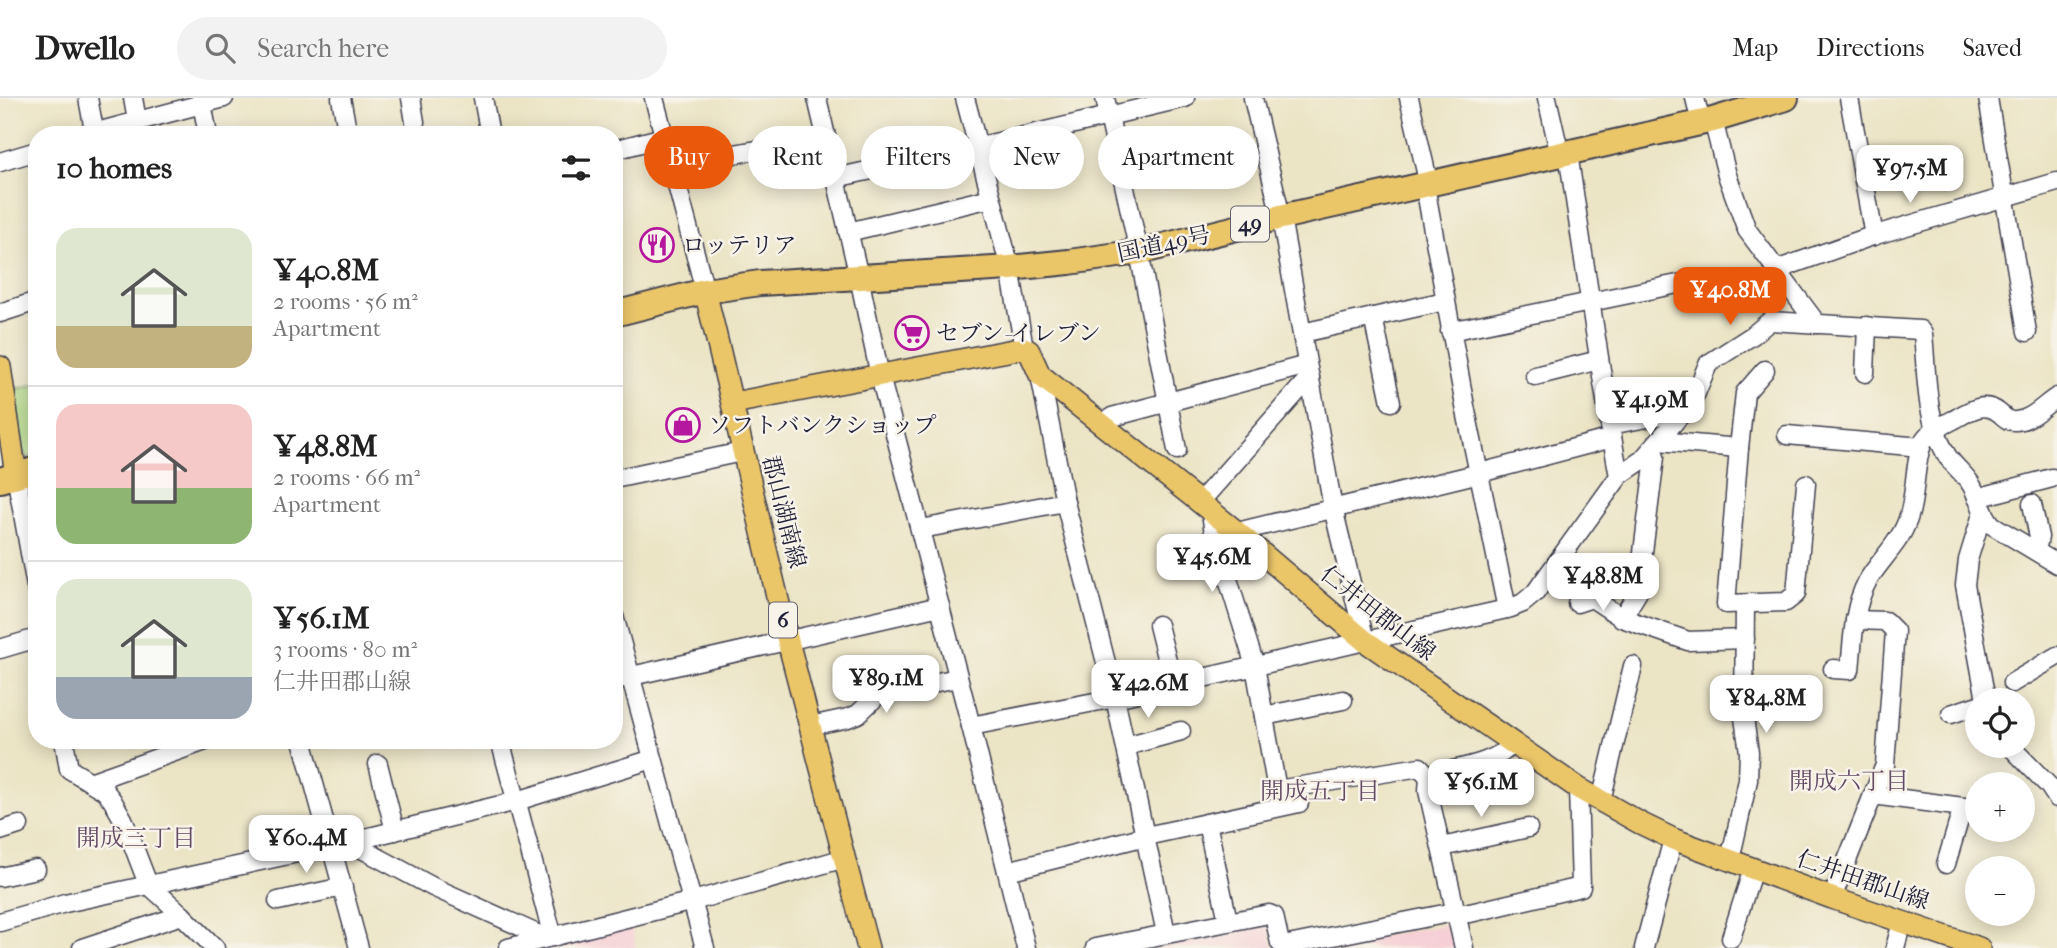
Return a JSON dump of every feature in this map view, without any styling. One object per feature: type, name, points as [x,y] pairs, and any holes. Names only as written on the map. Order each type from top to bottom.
[{"type":"highway","name":"国道49号","points":[[623,312],[705,291],[760,282],[1010,268],[1139,252],[1281,217],[1707,122],[1786,98]]},
{"type":"main road","name":"郡山湖南線","points":[[705,291],[788,640],[868,948]]},
{"type":"main road","name":"仁井田郡山線","points":[[1024,348],[1029,351],[1040,375],[1237,532],[1366,641],[1578,788],[1640,824],[1673,839],[1832,898],[1979,948]]},
{"type":"main road","points":[[733,403],[1024,348]]},
{"type":"main road","points":[[0,367],[18,475]]},
{"type":"street","points":[[88,98],[91,126]]},
{"type":"street","points":[[133,98],[137,121]]},
{"type":"street","points":[[120,126],[201,101],[224,98]]},
{"type":"street","points":[[341,98],[346,126]]},
{"type":"street","points":[[411,98],[415,122]]},
{"type":"street","points":[[484,98],[489,126]]},
{"type":"street","points":[[654,98],[661,126]]},
{"type":"street","points":[[817,98],[823,126]]},
{"type":"street","points":[[965,98],[1010,268],[1024,348]]},
{"type":"street","points":[[1104,98],[1139,252],[1177,450]]},
{"type":"street","points":[[847,175],[1185,98]]},
{"type":"street","points":[[1253,98],[1281,217],[1333,508],[1366,641]]},
{"type":"street","points":[[1409,98],[1427,185],[1444,300],[1507,609]]},
{"type":"street","points":[[1547,98],[1564,154],[1620,475]]},
{"type":"street","points":[[1695,98],[1707,122],[1747,230],[1817,324]]},
{"type":"street","points":[[1849,98],[1874,236]]},
{"type":"street","points":[[1988,98],[2027,332]]},
{"type":"street","points":[[201,101],[206,126]]},
{"type":"street","points":[[623,148],[644,142]]},
{"type":"street","points":[[0,162],[28,153]]},
{"type":"street","points":[[1776,270],[1874,236],[2057,182]]},
{"type":"street","points":[[677,189],[705,291]]},
{"type":"street","points":[[838,189],[880,376],[1026,948]]},
{"type":"street","points":[[848,232],[991,198]]},
{"type":"street","points":[[1450,331],[1697,280]]},
{"type":"street","points":[[1302,333],[1444,300]]},
{"type":"street","points":[[0,313],[28,304]]},
{"type":"street","points":[[1373,317],[1391,402]]},
{"type":"street","points":[[971,726],[1115,698],[1507,609],[1523,603],[1535,593],[1620,475],[1642,460],[1684,411],[1696,393],[1709,364],[1773,320],[1920,330],[1928,396],[1945,453],[1969,481],[1992,525],[2057,565]]},
{"type":"street","points":[[1865,373],[1867,326]]},
{"type":"street","points":[[1535,376],[1599,360]]},
{"type":"street","points":[[1765,370],[1745,393],[1726,604],[1786,602],[1796,594],[1806,484]]},
{"type":"street","points":[[1101,424],[1112,417],[1309,371]]},
{"type":"street","points":[[1298,803],[1278,790],[1255,666],[1205,508],[1309,371]]},
{"type":"street","points":[[1040,375],[1065,502],[1115,698],[1166,933]]},
{"type":"street","points":[[1833,669],[1850,670],[1855,620],[1869,579],[1906,525],[1921,447],[1926,437],[1980,407],[1989,406],[2007,420],[2018,421],[2033,416],[2057,397]]},
{"type":"street","points":[[1237,532],[1480,473],[1684,411]]},
{"type":"street","points":[[1787,435],[1921,447]]},
{"type":"street","points":[[1656,445],[1739,447]]},
{"type":"street","points":[[1622,618],[1638,592],[1656,445]]},
{"type":"street","points":[[623,478],[743,452]]},
{"type":"street","points":[[18,475],[28,537]]},
{"type":"street","points":[[1980,504],[2052,478]]},
{"type":"street","points":[[920,529],[1065,502]]},
{"type":"street","points":[[1980,504],[1965,585],[1984,688]]},
{"type":"street","points":[[2032,504],[2039,537],[2036,551]]},
{"type":"street","points":[[1577,603],[1592,598],[1622,618],[1688,641],[1745,639]]},
{"type":"street","points":[[1730,860],[1748,780],[1749,752],[1744,718],[1745,604]]},
{"type":"street","points":[[705,948],[653,759],[623,678],[940,606]]},
{"type":"street","points":[[1832,898],[1886,760],[1895,631],[1885,621],[1855,620]]},
{"type":"street","points":[[1158,625],[1173,685]]},
{"type":"street","points":[[0,649],[28,641]]},
{"type":"street","points":[[2012,683],[2057,656]]},
{"type":"street","points":[[1601,801],[1633,666]]},
{"type":"street","points":[[810,726],[858,714],[880,693],[958,678]]},
{"type":"street","points":[[1264,716],[1343,700]]},
{"type":"street","points":[[1951,714],[1965,709]]},
{"type":"street","points":[[1126,746],[1181,731]]},
{"type":"street","points":[[1429,777],[1495,758],[1513,743]]},
{"type":"street","points":[[66,749],[69,769],[105,791],[123,819],[148,884],[213,948]]},
{"type":"street","points":[[90,782],[183,749]]},
{"type":"street","points":[[306,749],[341,844],[342,887],[359,948]]},
{"type":"street","points":[[503,749],[549,937]]},
{"type":"street","points":[[2022,758],[2057,798]]},
{"type":"street","points":[[0,922],[65,903],[341,844],[517,801],[653,759]]},
{"type":"street","points":[[378,764],[395,831]]},
{"type":"street","points":[[1007,871],[1146,836],[1298,803],[1420,767],[1429,777],[1428,791],[1464,948]]},
{"type":"street","points":[[1095,948],[1265,914],[1272,915],[1283,946],[1456,913],[1469,913],[1581,887],[1578,788]]},
{"type":"street","points":[[1873,795],[1965,807]]},
{"type":"street","points":[[1946,864],[1965,820]]},
{"type":"street","points":[[1207,823],[1228,921]]},
{"type":"street","points":[[0,831],[19,825]]},
{"type":"street","points":[[1442,847],[1528,828]]},
{"type":"street","points":[[1644,948],[1673,839]]},
{"type":"street","points":[[341,844],[549,937]]},
{"type":"street","points":[[508,948],[693,901],[845,858]]},
{"type":"street","points":[[0,877],[36,869]]},
{"type":"street","points":[[1731,938],[1753,869]]},
{"type":"street","points":[[278,901],[342,887]]},
{"type":"street","points":[[82,948],[182,915]]},
{"type":"street","points":[[1895,948],[1902,922]]},
{"type":"shaded area","points":[[630,922],[636,948],[528,948]]},
{"type":"shaded area","points":[[1449,924],[1455,948],[1309,948]]},
{"type":"shaded area","points":[[1267,925],[1274,948],[1153,948]]},
{"type":"green space","points":[[28,386],[28,457],[19,454],[8,391]]},
{"type":"place","name":"ロッテリア","points":[[657,245]]},
{"type":"place","name":"セブン-イレブン","points":[[912,333]]},
{"type":"place","name":"ソフトバンクショップ","points":[[683,425]]},
{"type":"district","name":"開成六丁目","points":[[1849,781]]},
{"type":"district","name":"開成五丁目","points":[[1320,791]]},
{"type":"district","name":"開成三丁目","points":[[136,838]]}]
